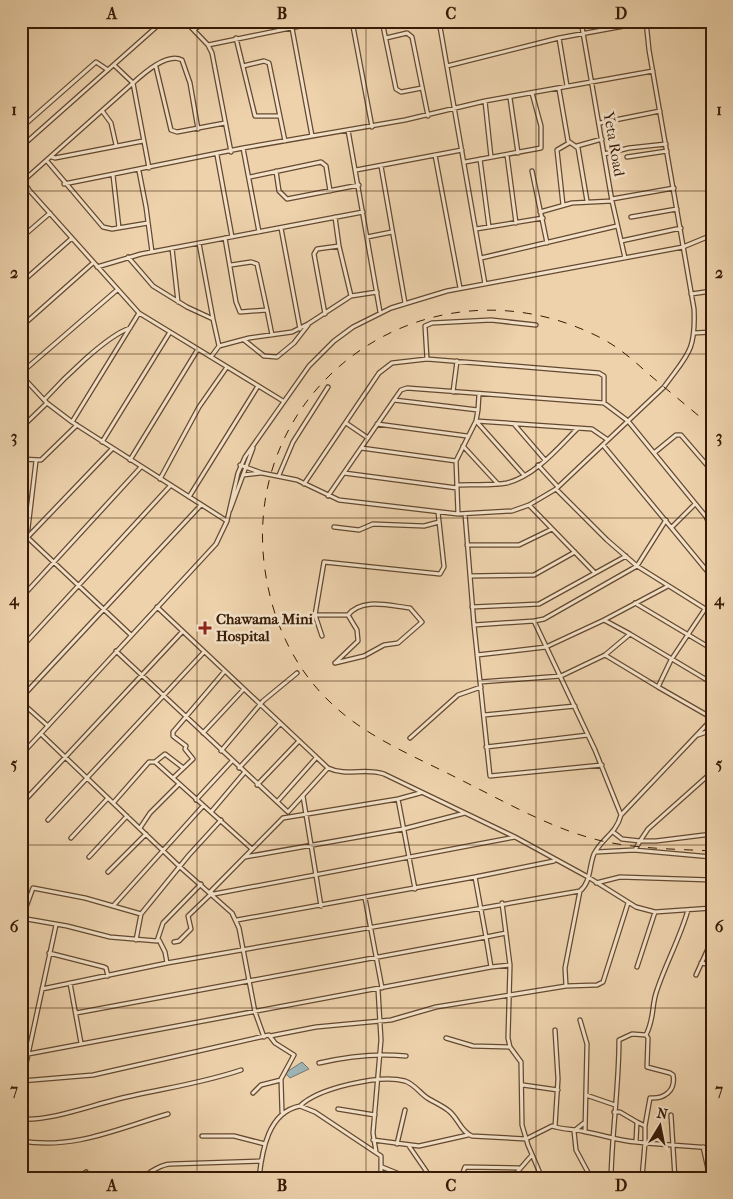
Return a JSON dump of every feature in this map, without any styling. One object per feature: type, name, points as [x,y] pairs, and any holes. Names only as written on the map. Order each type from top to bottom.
[{"type":"street","points":[[21,147],[163,21]]},
{"type":"street","points":[[185,21],[208,45],[212,53],[231,152]]},
{"type":"street","points":[[194,30],[205,21]]},
{"type":"street","points":[[208,45],[325,21]]},
{"type":"street","points":[[352,21],[372,126]]},
{"type":"street","points":[[382,21],[396,89],[402,92],[422,88]]},
{"type":"street","points":[[439,21],[485,284]]},
{"type":"street","name":"Yeta Road","points":[[581,21],[612,200],[625,258]]},
{"type":"street","points":[[240,465],[304,484],[328,496],[345,501],[458,514],[502,512],[529,505],[557,488],[679,370],[690,350],[694,333],[691,294],[646,22],[559,38],[447,66]]},
{"type":"street","points":[[292,28],[312,136]]},
{"type":"street","points":[[386,38],[407,33],[412,37],[428,116]]},
{"type":"street","points":[[236,38],[254,116],[280,116]]},
{"type":"street","points":[[559,38],[567,86]]},
{"type":"street","points":[[198,129],[184,63],[178,58],[173,58],[156,66],[120,93],[103,112],[52,157],[21,181],[139,313],[283,401]]},
{"type":"street","points":[[243,66],[264,61],[269,63],[285,141]]},
{"type":"street","points":[[21,128],[96,62],[108,70]]},
{"type":"street","points":[[114,65],[133,83],[149,168]]},
{"type":"street","points":[[156,66],[172,130],[177,132],[225,123]]},
{"type":"street","points":[[64,184],[138,171],[243,148],[428,116],[485,101],[653,71]]},
{"type":"street","points":[[559,89],[569,143]]},
{"type":"street","points":[[465,162],[491,156],[540,150],[542,147],[541,126],[532,93]]},
{"type":"street","points":[[510,98],[518,153]]},
{"type":"street","points":[[485,101],[491,156]]},
{"type":"street","points":[[600,123],[660,111]]},
{"type":"street","points":[[103,112],[111,122],[116,145]]},
{"type":"street","points":[[348,130],[380,312]]},
{"type":"street","points":[[569,143],[577,146],[602,139]]},
{"type":"street","points":[[52,157],[55,158],[143,140]]},
{"type":"street","points":[[564,205],[557,150],[569,143]]},
{"type":"street","points":[[604,154],[629,148],[666,144]]},
{"type":"street","points":[[577,146],[587,202]]},
{"type":"street","points":[[243,148],[259,232]]},
{"type":"street","points":[[356,170],[462,150]]},
{"type":"street","points":[[627,157],[667,152]]},
{"type":"street","points":[[217,155],[232,237]]},
{"type":"street","points":[[436,155],[460,288]]},
{"type":"street","points":[[507,155],[516,223]]},
{"type":"street","points":[[480,159],[489,227]]},
{"type":"street","points":[[47,161],[64,184],[99,224],[109,229],[148,223]]},
{"type":"street","points":[[250,177],[321,162],[326,166],[330,190]]},
{"type":"street","points":[[381,166],[405,303]]},
{"type":"street","points":[[138,171],[152,252]]},
{"type":"street","points":[[276,171],[279,191],[284,198],[292,199],[359,185]]},
{"type":"street","points":[[532,171],[547,243]]},
{"type":"street","points":[[112,175],[119,228]]},
{"type":"street","points":[[21,194],[28,188]]},
{"type":"street","points":[[540,212],[564,205],[612,200],[674,188]]},
{"type":"street","points":[[630,217],[677,208]]},
{"type":"street","points":[[97,267],[152,252],[363,212]]},
{"type":"street","points":[[21,238],[50,213]]},
{"type":"street","points":[[336,218],[339,246],[351,296]]},
{"type":"street","points":[[476,230],[542,218]]},
{"type":"street","points":[[481,258],[617,226]]},
{"type":"street","points":[[281,228],[300,329]]},
{"type":"street","points":[[621,241],[680,228]]},
{"type":"street","points":[[367,237],[392,232]]},
{"type":"street","points":[[230,512],[240,465],[309,366],[334,341],[353,327],[380,312],[460,288],[683,247],[712,235]]},
{"type":"street","points":[[21,283],[72,238]]},
{"type":"street","points":[[225,238],[235,296],[240,312],[267,310]]},
{"type":"street","points":[[199,243],[219,346]]},
{"type":"street","points":[[325,314],[314,254],[317,249],[339,246]]},
{"type":"street","points":[[172,248],[178,302]]},
{"type":"street","points":[[128,257],[153,286],[178,302],[213,319]]},
{"type":"street","points":[[231,265],[251,262],[257,264],[272,335]]},
{"type":"street","points":[[21,328],[93,263]]},
{"type":"street","points":[[117,290],[21,374],[47,404],[72,422],[227,521]]},
{"type":"street","points":[[691,294],[712,291]]},
{"type":"street","points":[[211,357],[219,346],[300,329],[351,296],[377,292]]},
{"type":"street","points":[[72,422],[139,313]]},
{"type":"street","points":[[427,359],[425,326],[432,323],[491,320],[536,325]]},
{"type":"street","points":[[244,340],[264,356],[277,357],[294,343],[308,324]]},
{"type":"street","points":[[44,400],[78,365],[116,336],[131,328]]},
{"type":"street","points":[[102,442],[170,332]]},
{"type":"street","points":[[694,333],[712,332]]},
{"type":"street","points":[[130,460],[198,349]]},
{"type":"street","points":[[304,484],[379,373],[387,366],[404,361],[427,359],[599,373],[604,376],[604,403]]},
{"type":"street","points":[[453,392],[457,361]]},
{"type":"street","points":[[160,479],[199,407],[227,367]]},
{"type":"street","points":[[189,497],[258,386]]},
{"type":"street","points":[[279,476],[289,448],[328,387]]},
{"type":"street","points":[[328,496],[404,388],[604,403],[628,421],[712,524]]},
{"type":"street","points":[[458,514],[456,462],[467,436],[476,421],[479,394]]},
{"type":"street","points":[[394,400],[478,410]]},
{"type":"street","points":[[21,428],[47,404]]},
{"type":"street","points":[[476,421],[592,429],[608,440]]},
{"type":"street","points":[[476,421],[524,475]]},
{"type":"street","points":[[346,423],[368,438]]},
{"type":"street","points":[[377,424],[467,436]]},
{"type":"street","points":[[514,424],[545,460]]},
{"type":"street","points":[[21,458],[36,461],[46,455],[77,425]]},
{"type":"street","points":[[344,473],[457,486],[498,484],[516,480],[538,466],[578,428]]},
{"type":"street","points":[[654,453],[676,435],[681,434],[712,471]]},
{"type":"street","points":[[21,755],[216,544],[227,521],[254,445]]},
{"type":"street","points":[[603,445],[712,577]]},
{"type":"street","points":[[463,446],[498,484]]},
{"type":"street","points":[[361,448],[456,462]]},
{"type":"street","points":[[21,544],[112,449]]},
{"type":"street","points":[[27,538],[36,461]]},
{"type":"street","points":[[538,466],[557,488],[637,566],[711,612]]},
{"type":"street","points":[[21,598],[141,467]]},
{"type":"street","points":[[238,474],[262,473]]},
{"type":"street","points":[[21,648],[170,486]]},
{"type":"street","points":[[672,527],[695,504]]},
{"type":"street","points":[[21,698],[201,505]]},
{"type":"street","points":[[529,505],[595,573]]},
{"type":"street","points":[[322,636],[315,615],[322,563],[326,561],[440,574],[444,567],[438,512]]},
{"type":"street","points":[[465,514],[472,607],[489,772],[492,777],[602,765]]},
{"type":"street","points":[[707,519],[712,516]]},
{"type":"street","points":[[474,625],[534,621],[544,618],[637,566],[666,520]]},
{"type":"street","points":[[334,527],[359,530],[373,524],[424,526],[440,522]]},
{"type":"street","points":[[467,545],[519,545],[552,529]]},
{"type":"street","points":[[27,538],[132,635]]},
{"type":"street","points":[[470,576],[534,575],[575,552]]},
{"type":"street","points":[[472,607],[534,605],[556,596],[626,556]]},
{"type":"street","points":[[477,655],[546,647],[604,620],[634,602],[668,586]]},
{"type":"street","points":[[634,602],[712,649]]},
{"type":"street","points":[[315,615],[348,614],[353,608],[364,604],[382,605],[410,608],[422,622],[398,643],[384,645],[364,656],[335,663],[358,641],[357,630],[348,614]]},
{"type":"street","points":[[157,607],[328,768],[344,773],[376,771],[515,837],[588,877],[628,903],[655,912],[712,908]]},
{"type":"street","points":[[658,687],[671,660],[705,609]]},
{"type":"street","points":[[611,616],[612,626]]},
{"type":"street","points":[[604,620],[712,683]]},
{"type":"street","points":[[534,621],[602,765],[621,815]]},
{"type":"street","points":[[28,797],[182,632]]},
{"type":"street","points":[[480,682],[561,676],[605,655],[630,634]]},
{"type":"street","points":[[116,651],[288,812]]},
{"type":"street","points":[[48,820],[204,652]]},
{"type":"street","points":[[42,988],[167,963],[244,951],[580,890],[584,887],[588,877],[595,852],[613,832],[621,815],[712,719],[605,655]]},
{"type":"street","points":[[172,779],[182,767],[193,759],[185,749],[186,746],[172,734],[185,716],[224,672]]},
{"type":"street","points":[[221,751],[261,706],[263,701],[297,674]]},
{"type":"street","points":[[410,738],[458,695],[481,687]]},
{"type":"street","points":[[203,733],[243,690]]},
{"type":"street","points":[[21,702],[48,726]]},
{"type":"street","points":[[484,715],[575,706]]},
{"type":"street","points":[[239,768],[280,724]]},
{"type":"street","points":[[694,737],[712,730]]},
{"type":"street","points":[[41,734],[180,867],[227,906],[237,920],[255,1012],[264,1037]]},
{"type":"street","points":[[486,747],[588,735]]},
{"type":"street","points":[[257,785],[298,741]]},
{"type":"street","points":[[114,802],[149,762],[155,762],[165,754],[182,767]]},
{"type":"street","points":[[277,802],[316,758]]},
{"type":"street","points":[[196,800],[232,761]]},
{"type":"street","points":[[155,762],[252,849]]},
{"type":"street","points":[[174,942],[178,941],[191,929],[188,916],[246,858],[252,849],[328,768]]},
{"type":"street","points":[[211,812],[244,772]]},
{"type":"street","points":[[634,850],[648,829],[712,772]]},
{"type":"street","points":[[140,828],[179,784]]},
{"type":"street","points":[[283,818],[398,799],[421,793]]},
{"type":"street","points":[[303,796],[310,846],[322,906]]},
{"type":"street","points":[[71,838],[108,798]]},
{"type":"street","points":[[398,799],[415,889]]},
{"type":"street","points":[[114,905],[203,806]]},
{"type":"street","points":[[246,858],[403,829],[465,813]]},
{"type":"street","points":[[89,857],[127,816]]},
{"type":"street","points":[[136,940],[141,914],[221,820]]},
{"type":"street","points":[[613,832],[622,839],[640,841],[656,841],[712,834]]},
{"type":"street","points":[[108,872],[146,834]]},
{"type":"street","points":[[212,893],[409,859],[515,837]]},
{"type":"street","points":[[595,852],[634,850],[712,857]]},
{"type":"street","points":[[237,920],[415,889],[534,866],[555,860]]},
{"type":"street","points":[[475,877],[491,967]]},
{"type":"street","points":[[596,883],[620,877],[712,880]]},
{"type":"street","points":[[167,963],[165,952],[159,940],[163,923],[200,884]]},
{"type":"street","points":[[21,935],[23,918],[32,888],[114,905],[141,914]]},
{"type":"street","points":[[566,986],[566,968],[580,890]]},
{"type":"street","points":[[365,898],[377,957],[380,988],[380,1053],[373,1140],[376,1153]]},
{"type":"street","points":[[22,1082],[86,1076],[316,1027],[380,1020],[510,994],[602,983],[628,903]]},
{"type":"street","points":[[502,904],[510,965],[508,1026],[510,1047],[521,1062],[522,1116],[526,1138],[542,1178]]},
{"type":"street","points":[[642,1178],[650,1098],[660,1099],[665,1096],[674,1084],[674,1079],[670,1073],[647,1067],[648,1038],[646,1035],[654,1014],[656,991],[678,942],[688,910]]},
{"type":"street","points":[[638,967],[655,912]]},
{"type":"street","points":[[23,918],[68,926],[110,937],[159,940]]},
{"type":"street","points":[[21,1087],[56,925]]},
{"type":"street","points":[[76,1013],[506,933]]},
{"type":"street","points":[[696,976],[712,940]]},
{"type":"street","points":[[49,953],[104,967],[108,976]]},
{"type":"street","points":[[701,963],[712,964]]},
{"type":"street","points":[[21,1052],[28,1054],[510,965]]},
{"type":"street","points":[[70,983],[81,1043]]},
{"type":"street","points":[[580,1020],[587,1044],[585,1131]]},
{"type":"street","points":[[555,1030],[558,1090],[555,1127]]},
{"type":"street","points":[[614,1112],[619,1088],[619,1038],[632,1034],[646,1035]]},
{"type":"street","points":[[270,1036],[275,1043],[294,1055],[281,1080],[282,1112]]},
{"type":"street","points":[[446,1038],[473,1046],[510,1047]]},
{"type":"street","points":[[319,1063],[357,1055],[380,1053],[406,1056]]},
{"type":"street","points":[[21,1119],[50,1116],[126,1098],[182,1088],[241,1070]]},
{"type":"street","points":[[253,1093],[261,1085],[281,1080]]},
{"type":"street","points":[[258,1178],[265,1144],[282,1112],[300,1106],[305,1100],[327,1090],[378,1081],[403,1081],[415,1086],[426,1097],[454,1116],[468,1134]]},
{"type":"street","points":[[522,1085],[558,1090]]},
{"type":"street","points":[[586,1094],[603,1102],[615,1104],[616,1124],[613,1140],[611,1178]]},
{"type":"street","points":[[300,1106],[315,1112],[376,1153],[382,1159],[381,1178]]},
{"type":"street","points":[[338,1109],[375,1114]]},
{"type":"street","points":[[397,1144],[406,1110]]},
{"type":"street","points":[[614,1112],[620,1112],[646,1126]]},
{"type":"street","points":[[21,1141],[44,1144],[72,1143],[168,1114]]},
{"type":"street","points":[[671,1115],[674,1178]]},
{"type":"street","points":[[636,1122],[636,1142]]},
{"type":"street","points":[[574,1131],[584,1123]]},
{"type":"street","points":[[373,1140],[409,1146],[438,1143],[468,1134],[491,1138],[526,1138],[549,1127],[555,1127],[585,1131],[613,1140],[712,1148]]},
{"type":"street","points":[[574,1131],[576,1150],[590,1178]]},
{"type":"street","points":[[202,1136],[234,1136],[265,1144]]},
{"type":"street","points":[[409,1146],[432,1178]]},
{"type":"street","points":[[703,1147],[710,1178]]},
{"type":"street","points":[[512,1178],[532,1155]]},
{"type":"street","points":[[144,1178],[147,1174],[170,1164],[260,1161]]},
{"type":"street","points":[[382,1167],[409,1178]]},
{"type":"street","points":[[461,1178],[465,1167],[519,1168]]},
{"type":"street","points":[[77,1178],[86,1172]]},
{"type":"water","points":[[302,1062],[309,1069],[290,1078],[285,1073]]},
{"type":"railway","points":[[712,427],[625,354],[597,336],[531,314],[466,311],[405,326],[352,356],[308,400],[278,454],[263,517],[268,587],[283,635],[308,678],[331,703],[359,726],[407,754],[528,814],[583,836],[629,846],[712,851]]},
{"type":"place","name":"Chawama Mini Hospital","points":[[205,628]]}]
